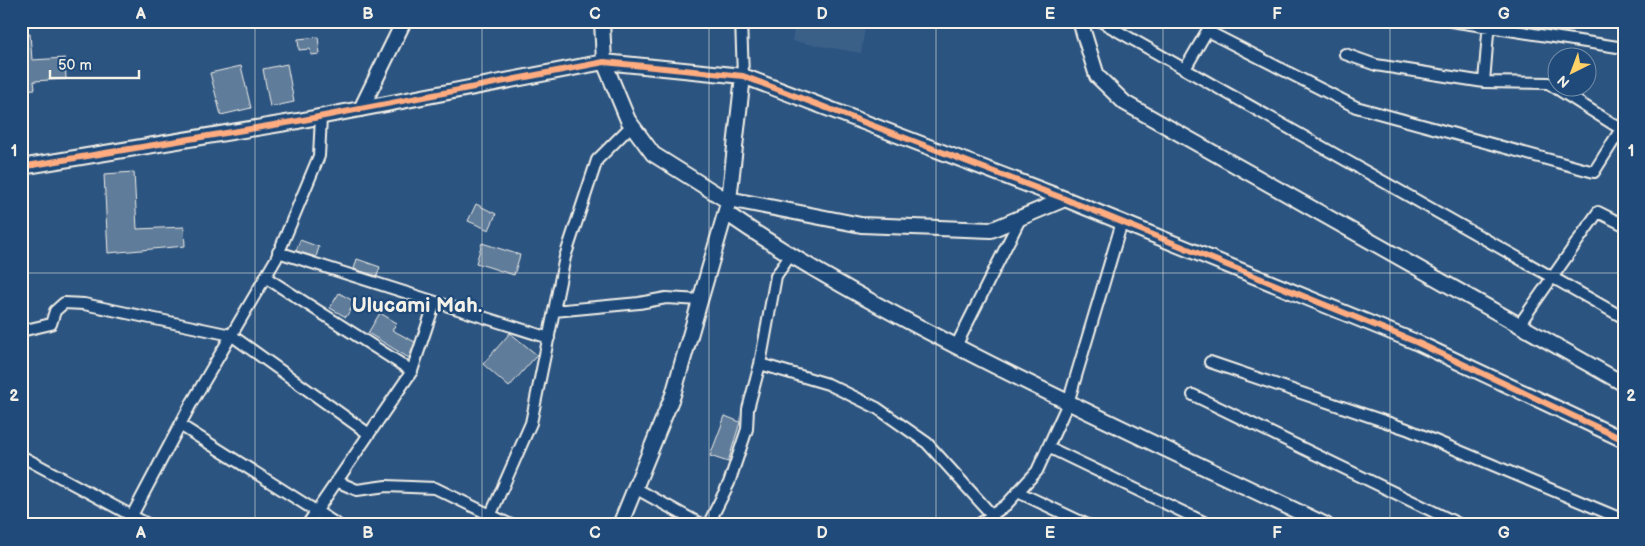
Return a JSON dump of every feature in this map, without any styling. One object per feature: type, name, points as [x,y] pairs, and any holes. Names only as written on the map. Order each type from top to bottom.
[{"type":"street","points":[[361,109],[404,21]]},
{"type":"street","points":[[602,21],[604,62],[632,125],[653,154],[723,198],[728,206],[790,256],[868,301],[1068,403],[1326,525]]},
{"type":"street","points":[[620,525],[673,395],[728,206],[743,76],[741,21]]},
{"type":"street","points":[[1080,21],[1097,76],[1125,103],[1624,384]]},
{"type":"street","points":[[1100,21],[1624,318]]},
{"type":"street","points":[[1451,21],[1488,23],[1624,48]]},
{"type":"street","points":[[1484,82],[1488,23]]},
{"type":"street","points":[[1185,69],[1207,31],[1356,107],[1594,172],[1621,129],[1548,83],[1484,82],[1376,65],[1345,54]]},
{"type":"street","points":[[21,167],[321,117],[604,62],[743,76],[1065,199],[1416,342],[1624,440]]},
{"type":"street","points":[[129,521],[180,424],[278,252],[319,156],[321,117]]},
{"type":"street","points":[[492,514],[531,423],[565,257],[597,160],[632,125]]},
{"type":"street","points":[[728,206],[861,225],[991,230],[1065,199]]},
{"type":"street","points":[[1519,325],[1598,212],[1624,225]]},
{"type":"street","points":[[956,346],[1021,217]]},
{"type":"street","points":[[978,525],[1006,505],[1037,471],[1068,403],[1122,222]]},
{"type":"street","points":[[278,252],[549,338]]},
{"type":"street","points":[[708,525],[729,483],[747,429],[748,409],[760,364],[776,276],[790,256]]},
{"type":"street","points":[[265,277],[412,371]]},
{"type":"street","points":[[554,311],[639,303],[666,298],[700,300]]},
{"type":"street","points":[[307,525],[412,371],[435,302]]},
{"type":"street","points":[[21,331],[51,324],[55,311],[64,303],[84,304],[231,335],[369,434]]},
{"type":"street","points":[[1210,362],[1406,429],[1624,520]]},
{"type":"street","points":[[760,364],[828,384],[877,408],[927,442],[992,515]]},
{"type":"street","points":[[1193,395],[1461,525]]},
{"type":"street","points":[[180,424],[338,525]]},
{"type":"street","points":[[1048,447],[1210,525]]},
{"type":"street","points":[[21,456],[129,521],[149,525]]},
{"type":"street","points":[[336,481],[356,490],[386,486],[434,488],[492,514],[511,525]]},
{"type":"street","points":[[635,488],[702,525]]},
{"type":"street","points":[[1018,492],[1088,525]]},
{"type":"shaded area","points":[[795,21],[866,21],[861,53],[792,41]]},
{"type":"building","points":[[30,34],[32,60],[65,58],[66,79],[34,81],[35,89],[21,90],[21,35]]},
{"type":"building","points":[[318,37],[320,54],[311,55],[310,49],[299,50],[298,39]]},
{"type":"building","points":[[287,64],[294,102],[270,107],[263,69]]},
{"type":"building","points":[[241,66],[251,108],[221,115],[210,73]]},
{"type":"building","points":[[134,172],[137,229],[184,227],[185,246],[108,253],[104,174]]},
{"type":"building","points":[[476,204],[496,214],[489,230],[468,221]]},
{"type":"building","points":[[300,240],[319,247],[316,257],[296,251]]},
{"type":"building","points":[[482,243],[520,255],[514,275],[476,263]]},
{"type":"building","points":[[357,259],[380,267],[377,276],[354,269]]},
{"type":"building","points":[[339,293],[355,302],[346,317],[330,308]]},
{"type":"building","points":[[380,313],[397,323],[392,330],[415,342],[409,358],[368,333]]},
{"type":"building","points":[[510,333],[537,355],[509,387],[483,364]]},
{"type":"building","points":[[725,416],[740,422],[728,462],[710,456]]},
{"type":"cycle path","points":[[21,167],[298,121],[604,62],[743,76],[1065,199],[1416,342],[1624,440]]},
{"type":"district","name":"Ulucami Mah.","points":[[417,305]]}]
